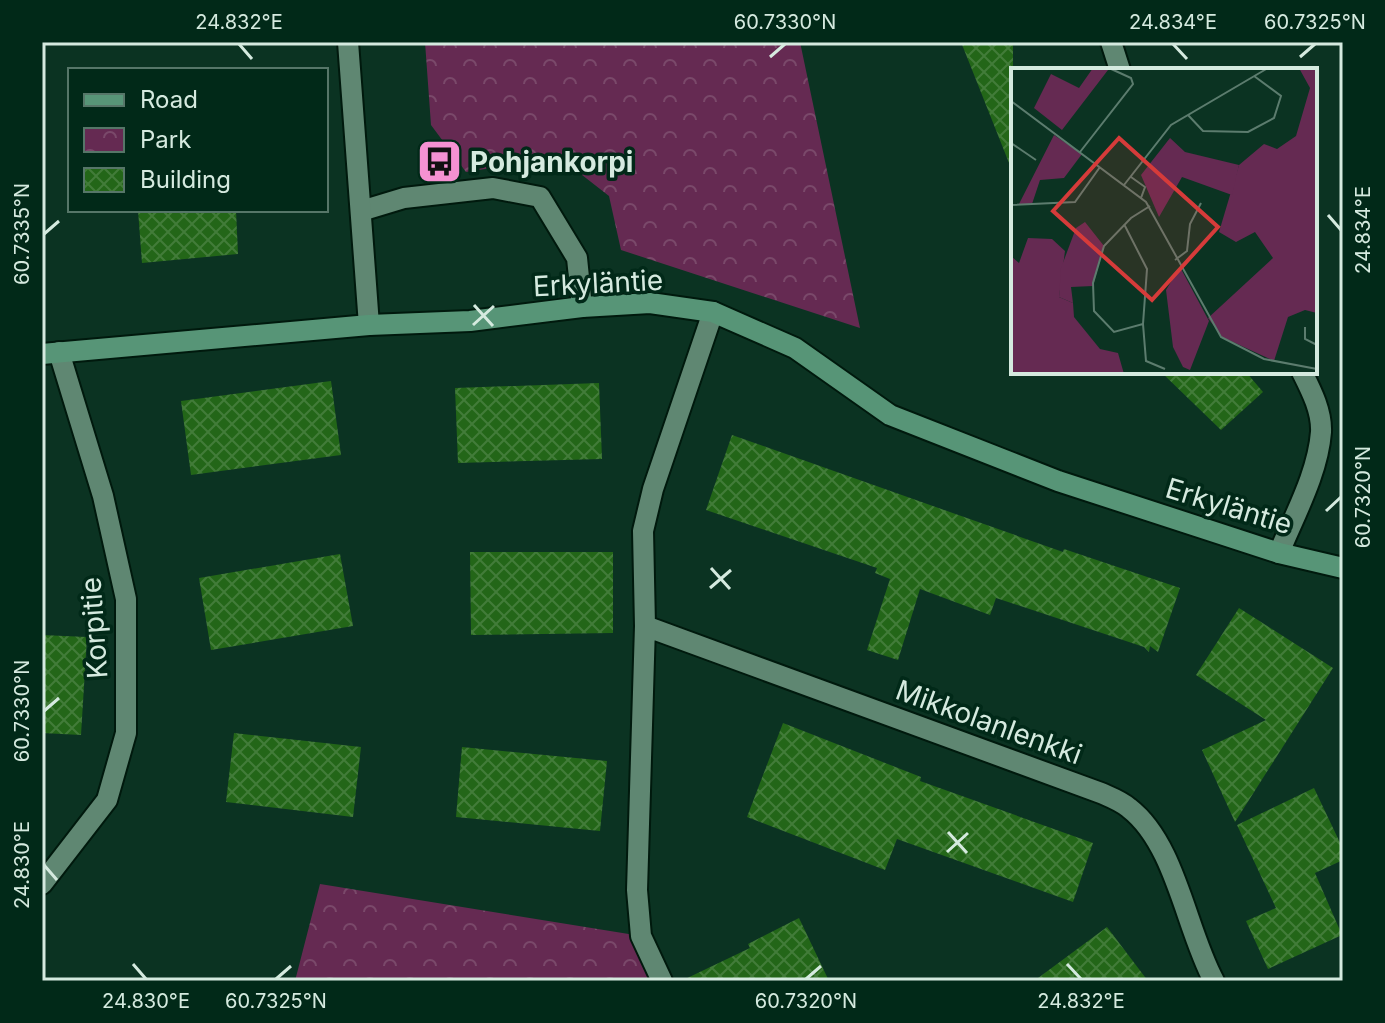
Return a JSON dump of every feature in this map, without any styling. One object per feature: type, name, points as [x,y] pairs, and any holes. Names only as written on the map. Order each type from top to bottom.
[{"type":"street","points":[[348,42],[369,325]]},
{"type":"street","points":[[1111,42],[1119,68]]},
{"type":"street","points":[[361,211],[404,198],[493,188],[540,197],[577,258],[582,307]]},
{"type":"street","name":"Erkyläntie","points":[[50,353],[369,325],[470,321],[582,307],[650,303],[713,312],[795,348],[890,415],[1058,481],[1279,553],[1343,568]]},
{"type":"street","points":[[662,981],[641,936],[637,890],[645,626],[643,531],[653,489],[713,312]]},
{"type":"street","name":"Korpitie","points":[[42,884],[107,800],[126,733],[126,599],[103,496],[50,353]]},
{"type":"street","points":[[1279,553],[1314,464],[1321,431],[1315,399],[1303,374]]},
{"type":"street","name":"Mikkolanlenkki","points":[[645,626],[1101,793],[1129,808],[1148,829],[1163,856],[1214,981]]},
{"type":"green space","points":[[425,42],[800,42],[860,328],[621,250],[609,196],[559,157],[466,172],[431,125]]},
{"type":"green space","points":[[320,884],[641,936],[662,981],[295,981]]},
{"type":"building","points":[[961,42],[1013,42],[1011,168]]},
{"type":"building","points":[[138,212],[236,212],[238,254],[142,263]]},
{"type":"building","points":[[1163,374],[1248,374],[1263,392],[1221,430]]},
{"type":"building","points":[[331,381],[341,455],[191,475],[181,401]]},
{"type":"building","points":[[599,383],[602,459],[458,463],[455,388]]},
{"type":"building","points":[[732,435],[1063,552],[1064,549],[1180,588],[1158,652],[1150,646],[1149,652],[1144,647],[996,598],[990,615],[920,589],[898,660],[867,650],[890,579],[875,573],[877,568],[706,510]]},
{"type":"building","points":[[470,552],[613,552],[613,633],[471,635]]},
{"type":"building","points":[[340,554],[353,626],[211,650],[199,578]]},
{"type":"building","points":[[1239,608],[1333,668],[1235,822],[1202,750],[1266,720],[1196,675]]},
{"type":"building","points":[[42,635],[87,637],[81,735],[42,733]]},
{"type":"building","points":[[783,723],[921,777],[920,781],[1093,843],[1073,902],[897,839],[885,870],[747,817]]},
{"type":"building","points":[[234,733],[361,747],[353,817],[226,802]]},
{"type":"building","points":[[462,747],[607,761],[600,831],[456,817]]},
{"type":"building","points":[[1314,788],[1343,849],[1343,860],[1315,873],[1342,935],[1268,969],[1246,921],[1276,908],[1237,825]]},
{"type":"building","points":[[799,918],[829,981],[681,981],[750,948],[748,944]]},
{"type":"building","points":[[1107,927],[1148,981],[1034,981]]},
{"type":"place","name":"Pohjankorpi","points":[[439,162]]}]
